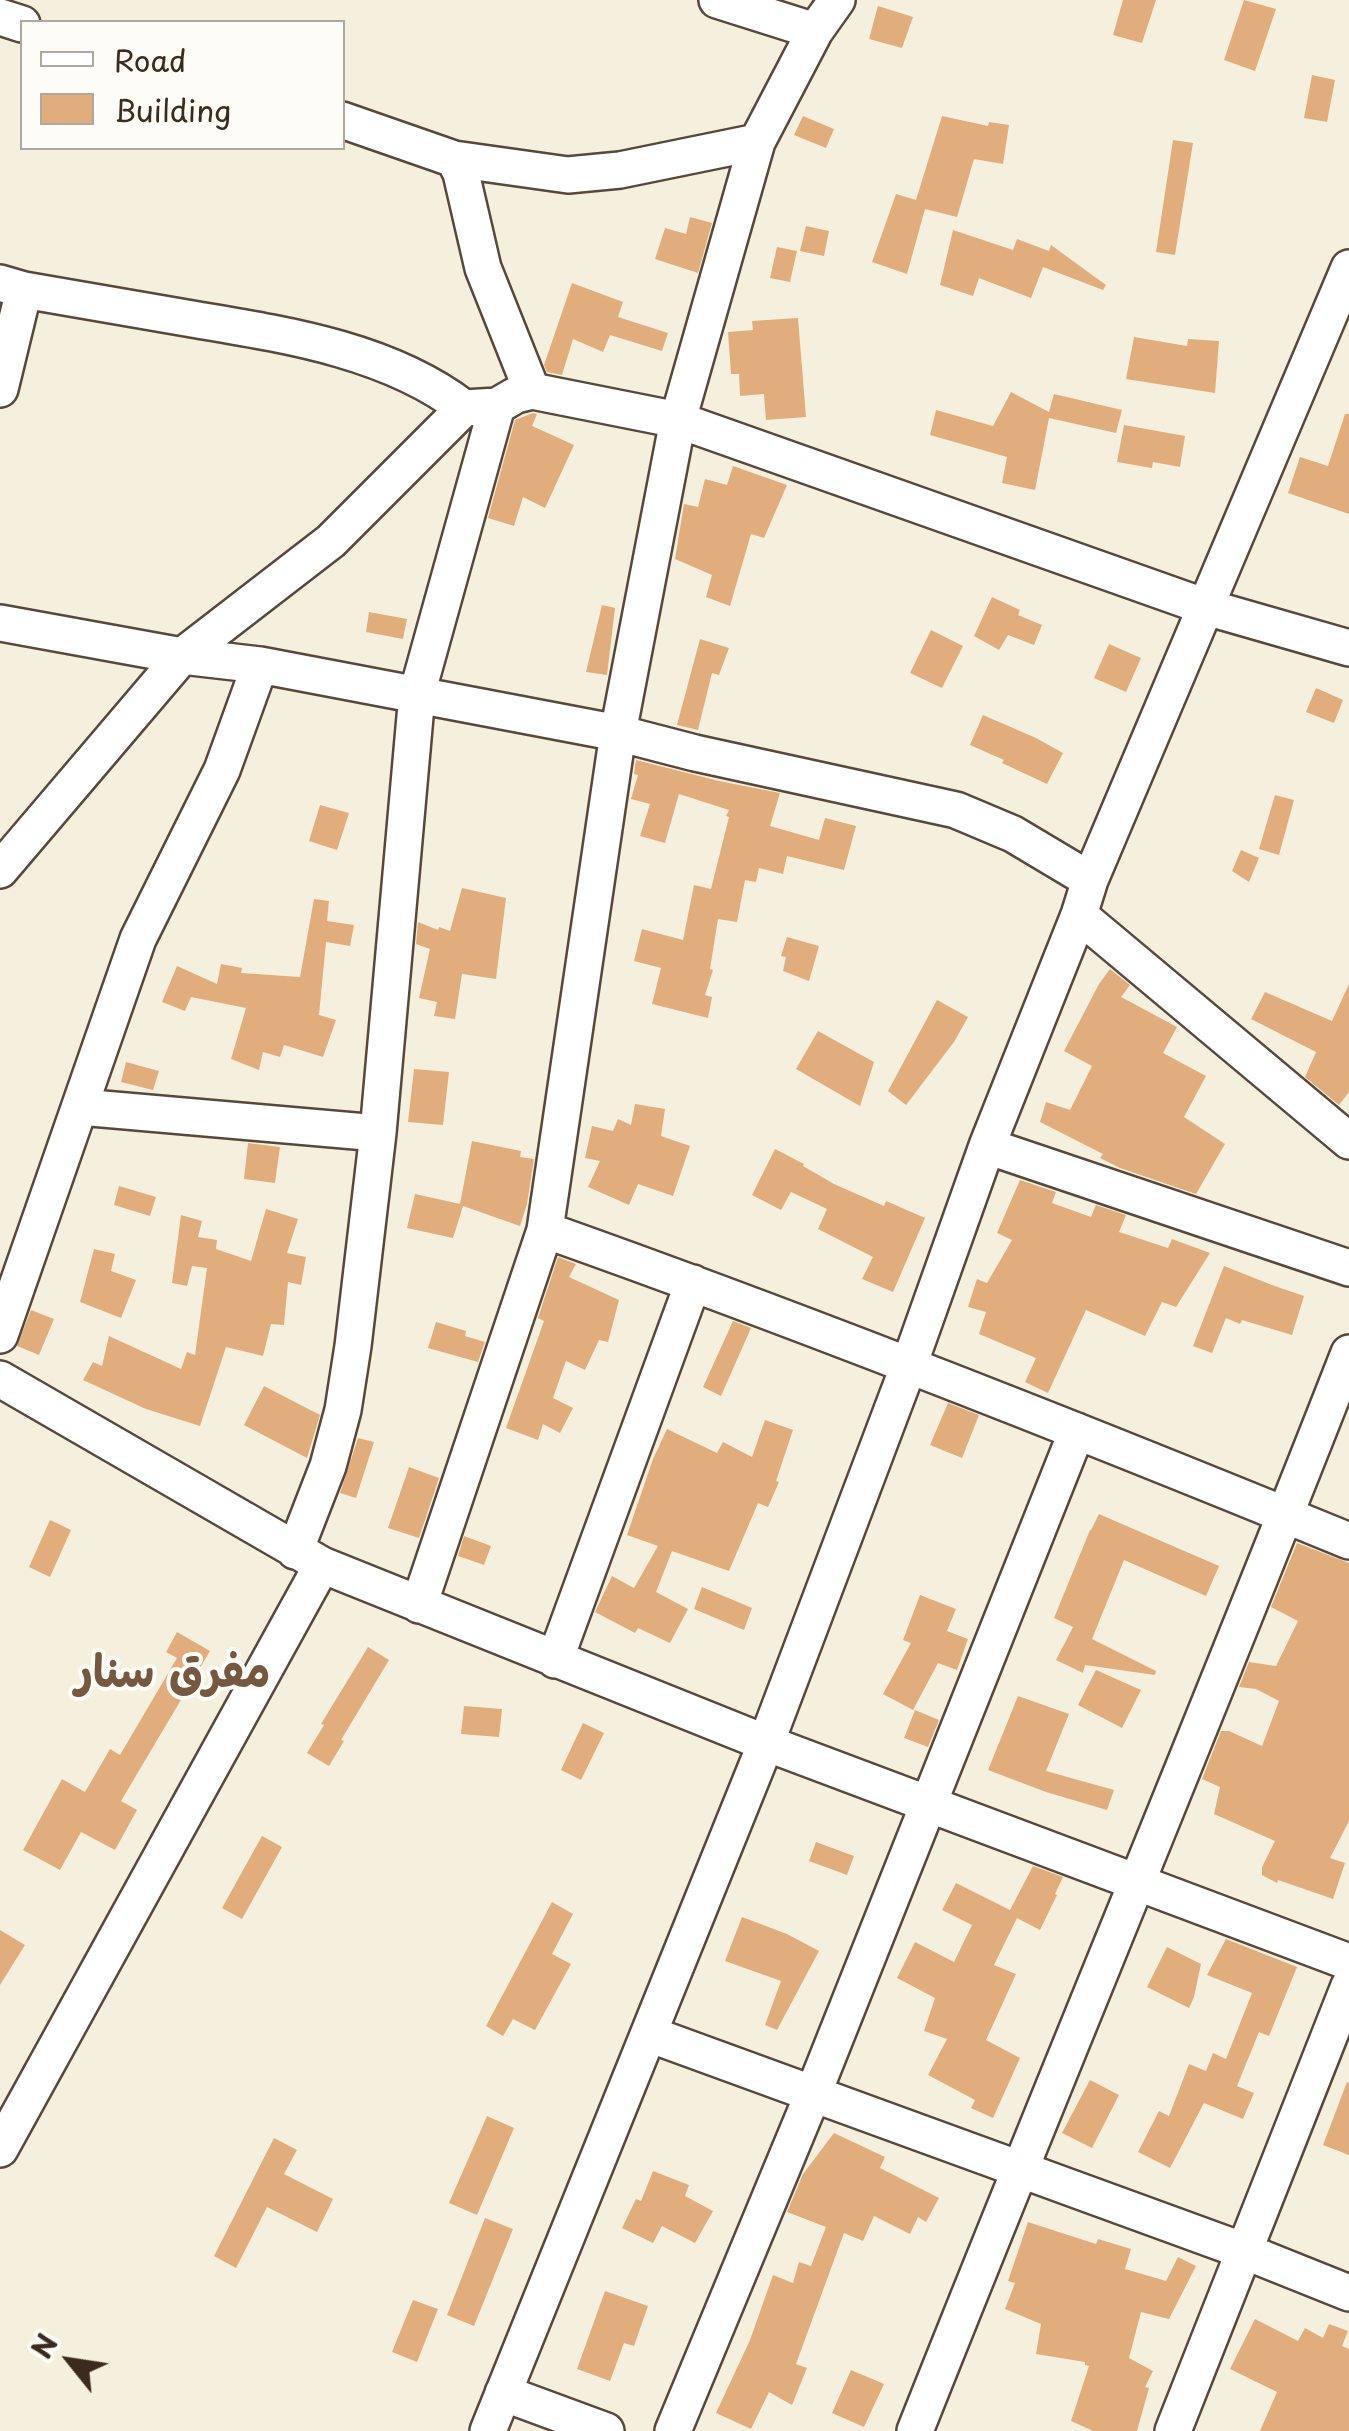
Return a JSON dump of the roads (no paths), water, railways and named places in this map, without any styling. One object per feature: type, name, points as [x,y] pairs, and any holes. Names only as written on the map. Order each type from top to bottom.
[{"type":"street","points":[[716,0],[814,30]]},
{"type":"street","points":[[420,1605],[545,1230],[618,733],[678,420],[757,142],[814,30],[837,0]]},
{"type":"street","points":[[345,121],[454,158],[568,175],[620,170],[757,142]]},
{"type":"street","points":[[454,158],[461,173],[482,268],[532,391]]},
{"type":"street","points":[[488,2431],[766,1743],[1090,880],[1349,268]]},
{"type":"street","points":[[0,389],[12,287],[291,336],[394,367],[481,407]]},
{"type":"street","points":[[0,870],[182,656],[330,542],[481,407],[532,391],[678,420],[1206,607],[1349,648]]},
{"type":"street","points":[[0,2150],[308,1558],[343,1410],[353,1346],[378,1133],[417,694],[481,407]]},
{"type":"street","points":[[0,623],[182,656],[260,665],[618,733],[714,758],[956,810],[1013,834],[1090,880]]},
{"type":"street","points":[[0,1335],[138,939],[222,770],[260,665]]},
{"type":"street","points":[[1079,915],[1349,1141]]},
{"type":"street","points":[[80,1107],[378,1133]]},
{"type":"street","points":[[987,1146],[1349,1268]]},
{"type":"street","points":[[545,1230],[908,1365],[1349,1541]]},
{"type":"street","points":[[555,1660],[694,1283]]},
{"type":"street","points":[[915,2431],[1349,1353]]},
{"type":"street","points":[[5,1393],[308,1558],[766,1743],[1349,1962]]},
{"type":"street","points":[[673,2431],[814,2094],[1078,1431]]},
{"type":"street","points":[[1173,2431],[1349,1986]]},
{"type":"street","points":[[649,2034],[1349,2293]]},
{"type":"street","points":[[503,2393],[606,2431]]},
{"type":"district","name":"مفرق سنار","points":[[173,1675]]}]
